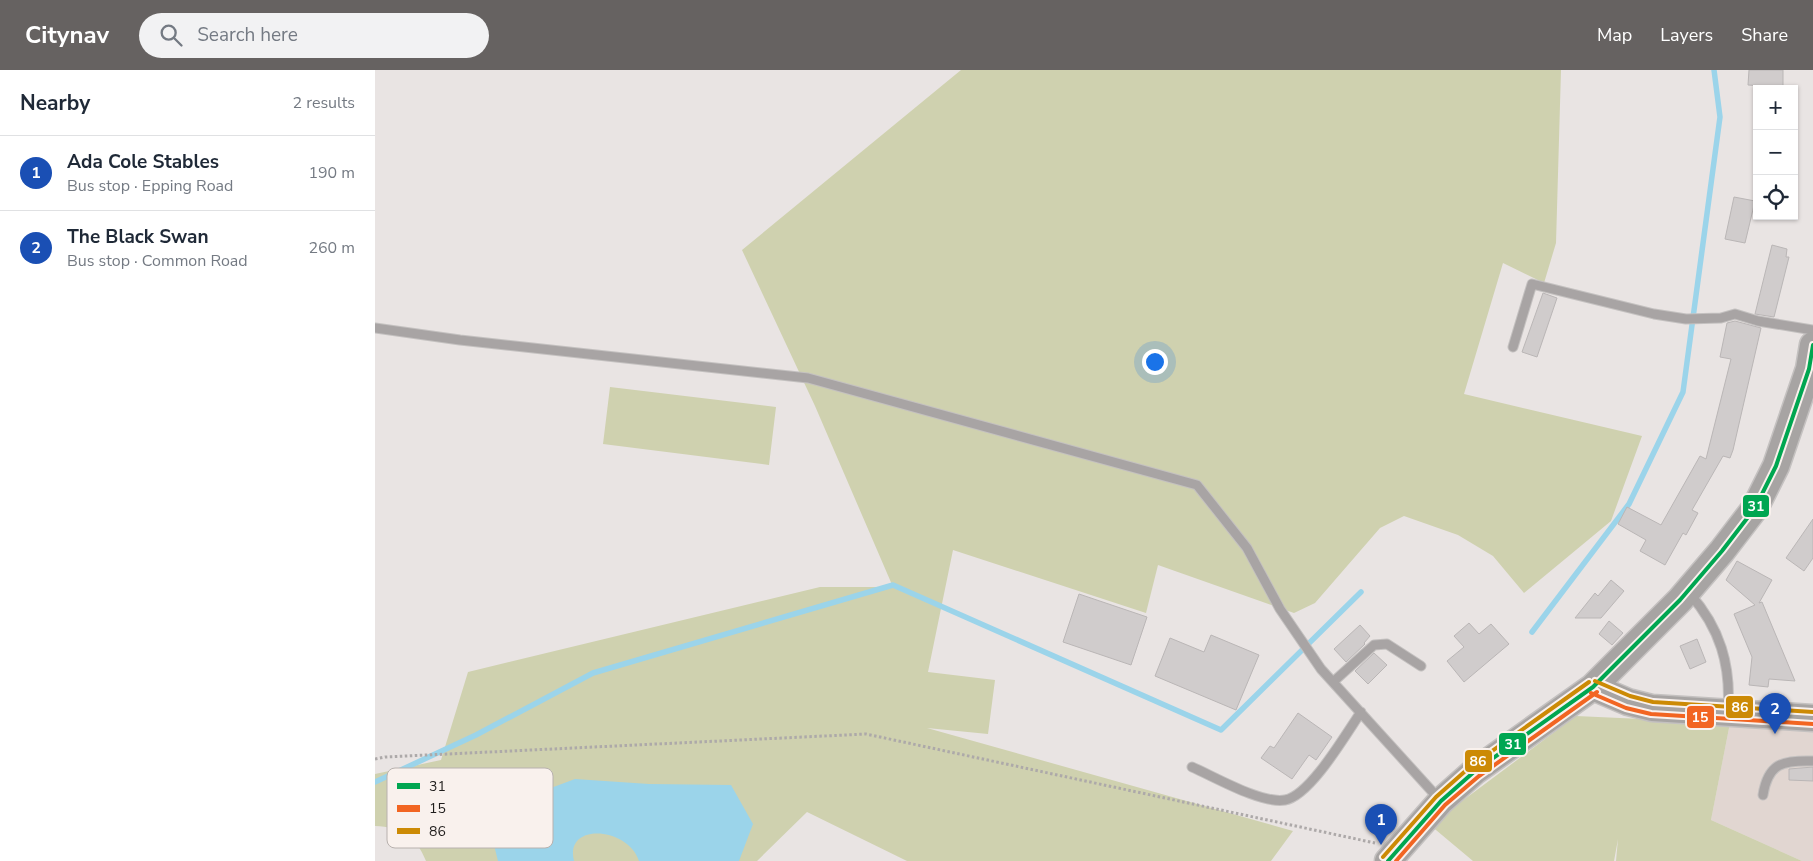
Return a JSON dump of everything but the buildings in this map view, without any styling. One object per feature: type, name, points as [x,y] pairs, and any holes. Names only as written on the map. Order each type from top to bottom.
[{"type":"main road","points":[[1394,854],[1441,800],[1475,772],[1593,687],[1687,592],[1750,515],[1764,491],[1779,457],[1809,368],[1813,344]]},
{"type":"main road","points":[[1593,687],[1628,702],[1652,708],[1813,718]]},
{"type":"lane","points":[[1513,347],[1532,284],[1654,314],[1686,319],[1721,318],[1735,314],[1758,321],[1813,330]]},
{"type":"lane","points":[[375,328],[460,340],[808,378],[1197,485],[1247,548],[1280,609],[1321,669],[1441,800]]},
{"type":"lane","points":[[1687,592],[1708,616],[1722,646],[1727,666],[1729,689],[1727,713]]},
{"type":"lane","points":[[1333,682],[1374,645],[1381,643],[1387,644],[1421,666]]},
{"type":"lane","points":[[1192,767],[1262,798],[1283,801],[1294,798],[1307,787],[1361,712]]},
{"type":"lane","points":[[1763,795],[1765,778],[1775,769],[1793,760],[1813,761]]},
{"type":"path","points":[[375,759],[866,734],[1394,854]]},
{"type":"shaded area","points":[[1730,723],[1813,731],[1813,861],[1802,861],[1711,820]]},
{"type":"green space","points":[[961,70],[1561,70],[1556,243],[1544,283],[1503,263],[1464,394],[1642,436],[1611,521],[1524,593],[1493,556],[1458,535],[1404,516],[1380,528],[1315,603],[1294,613],[1158,565],[1146,613],[953,550],[928,672],[995,680],[988,734],[927,728],[1293,831],[1271,861],[907,861],[807,812],[757,861],[426,861],[419,848],[553,848],[553,768],[403,768],[441,760],[468,672],[820,587],[893,587],[815,406],[742,250]]},
{"type":"green space","points":[[610,387],[776,407],[769,465],[603,444]]},
{"type":"green space","points":[[1576,716],[1730,723],[1711,820],[1802,861],[1616,861],[1618,839],[1614,861],[1473,861],[1430,825]]},
{"type":"green space","points":[[387,771],[387,827],[375,826],[375,774]]},
{"type":"water","points":[[575,779],[649,784],[731,785],[753,824],[739,861],[639,861],[633,850],[623,841],[599,834],[587,835],[578,840],[573,848],[574,861],[498,861],[495,848],[553,848],[553,787]]},
{"type":"waterway","points":[[1532,632],[1629,504],[1683,392],[1720,117],[1714,70]]},
{"type":"waterway","points":[[405,768],[476,735],[593,673],[893,585],[1221,730],[1361,592]]},
{"type":"waterway","points":[[375,782],[387,776]]},
{"type":"transit line","name":"31","points":[[1388,861],[1441,801],[1475,771],[1593,687],[1680,600],[1722,551],[1755,508],[1776,466],[1809,369],[1813,345]]},
{"type":"transit line","name":"86","points":[[1595,681],[1630,696],[1653,702],[1813,712]]},
{"type":"transit line","name":"86","points":[[1383,857],[1436,797],[1471,766],[1589,682]]},
{"type":"transit line","name":"15","points":[[1396,861],[1445,805],[1479,776],[1597,692]]},
{"type":"transit line","name":"15","points":[[1591,693],[1626,708],[1651,714],[1813,724]]},
{"type":"place","name":"The Black Swan","points":[[1775,734]]},
{"type":"place","name":"Ada Cole Stables","points":[[1381,845]]}]
